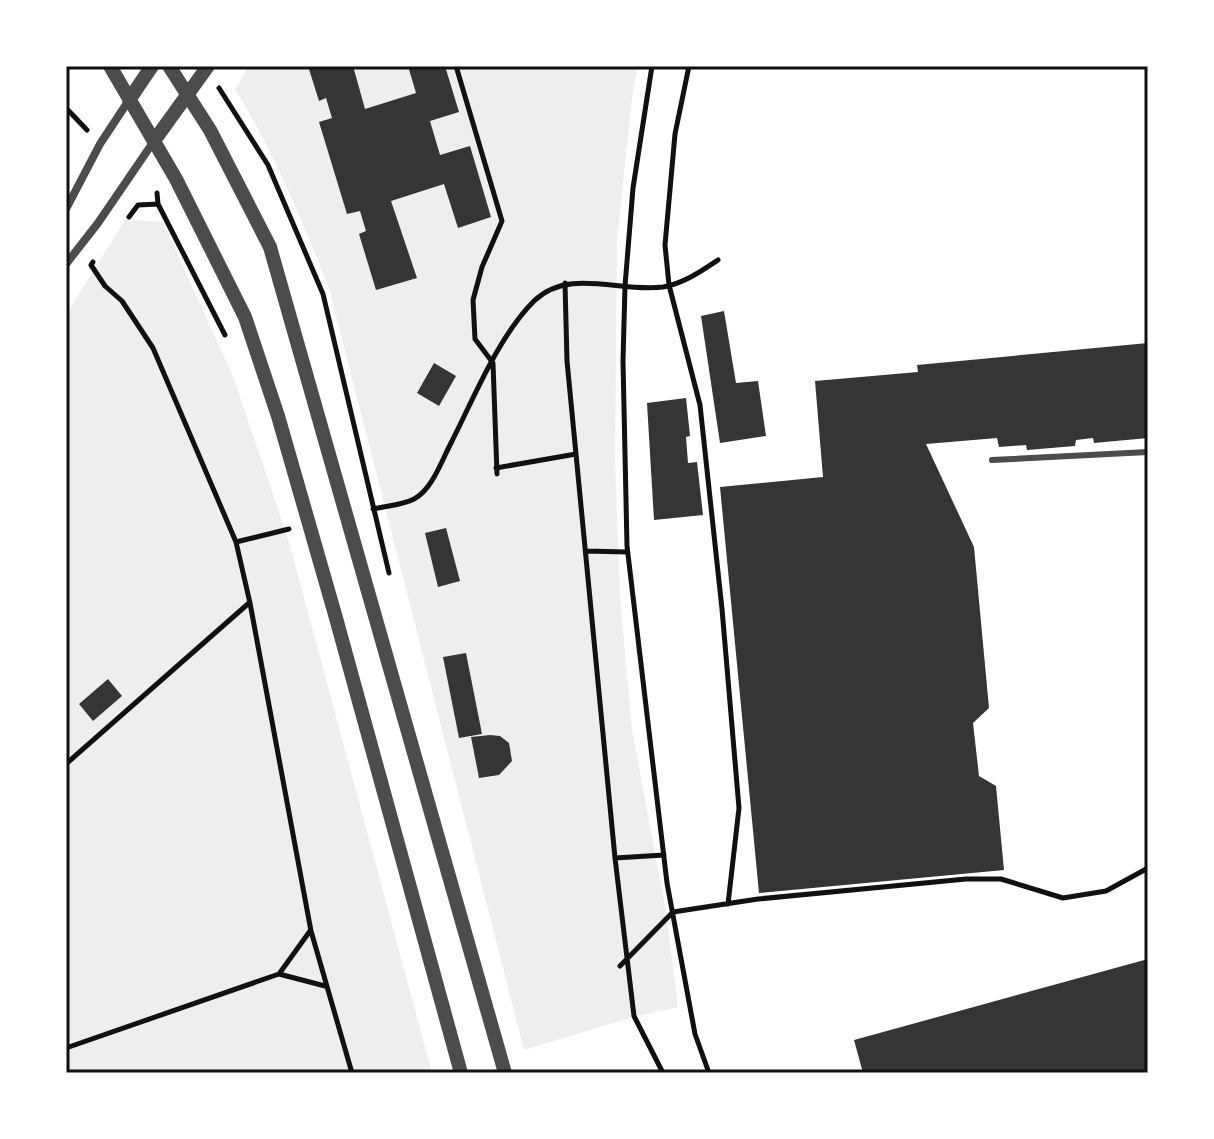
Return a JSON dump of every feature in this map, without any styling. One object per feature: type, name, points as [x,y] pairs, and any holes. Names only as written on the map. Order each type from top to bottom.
[{"type":"street","points":[[110,66],[176,179],[245,317],[278,416],[461,1073]]},
{"type":"street","points":[[66,209],[100,144],[152,66]]},
{"type":"street","points":[[169,66],[210,130],[270,247],[505,1073]]},
{"type":"street","points":[[66,264],[208,66]]},
{"type":"lane","points":[[992,460],[1148,452]]},
{"type":"path","points":[[456,66],[502,221],[482,267],[473,300],[475,339],[493,363],[497,471],[576,454]]},
{"type":"path","points":[[652,66],[633,188],[625,286],[623,361],[627,552],[664,855],[695,1034],[709,1073]]},
{"type":"path","points":[[689,66],[675,134],[665,245],[669,285],[700,405],[722,609],[739,808],[728,904]]},
{"type":"path","points":[[66,108],[100,144]]},
{"type":"path","points":[[138,205],[158,204]]},
{"type":"path","points":[[416,498],[432,479],[517,321],[549,289],[565,283],[669,285],[685,281],[718,260]]},
{"type":"path","points":[[92,267],[105,286],[122,301],[153,348],[236,542],[311,931],[352,1073]]},
{"type":"path","points":[[565,283],[567,361],[615,858],[634,1016],[663,1073]]},
{"type":"path","points":[[586,551],[627,552]]},
{"type":"path","points":[[68,760],[250,603]]},
{"type":"path","points":[[615,858],[664,855]]},
{"type":"path","points":[[620,966],[673,912],[966,879],[1001,879],[1063,898],[1106,891],[1148,868]]},
{"type":"path","points":[[279,974],[311,931]]},
{"type":"path","points":[[66,1048],[279,974],[325,986]]},
{"type":"shaded area","points":[[249,66],[638,66],[617,241],[615,461],[620,597],[632,730],[666,911],[678,1007],[629,1018],[524,1050],[330,292],[287,189],[235,89]]},
{"type":"shaded area","points":[[125,220],[163,222],[234,379],[289,542],[432,1073],[66,1073],[66,315]]},
{"type":"building","points":[[308,66],[353,66],[365,109],[416,93],[408,66],[445,66],[459,112],[430,121],[440,155],[470,146],[491,217],[458,228],[444,184],[391,201],[417,278],[376,290],[359,234],[366,231],[360,211],[347,214],[319,122],[332,118],[326,98],[319,101]]},
{"type":"building","points":[[724,311],[736,383],[758,381],[766,436],[720,443],[701,316]]},
{"type":"building","points":[[1148,343],[1148,438],[1094,443],[1093,438],[1076,440],[1075,446],[1027,450],[1026,445],[999,447],[997,438],[926,444],[974,547],[989,708],[973,723],[979,776],[996,786],[1004,870],[759,893],[720,487],[823,477],[815,381],[918,372],[917,365]]},
{"type":"building","points":[[434,363],[456,376],[439,406],[417,393]]},
{"type":"building","points":[[686,398],[690,436],[686,437],[688,463],[697,462],[703,515],[654,520],[647,403]]},
{"type":"building","points":[[446,528],[460,581],[438,587],[425,533]]},
{"type":"building","points":[[466,653],[482,734],[459,738],[443,657]]},
{"type":"building","points":[[108,679],[122,696],[93,721],[79,704]]},
{"type":"building","points":[[500,736],[509,743],[512,761],[499,775],[479,778],[471,737]]},
{"type":"building","points":[[1148,959],[1148,1073],[863,1073],[854,1040]]}]
